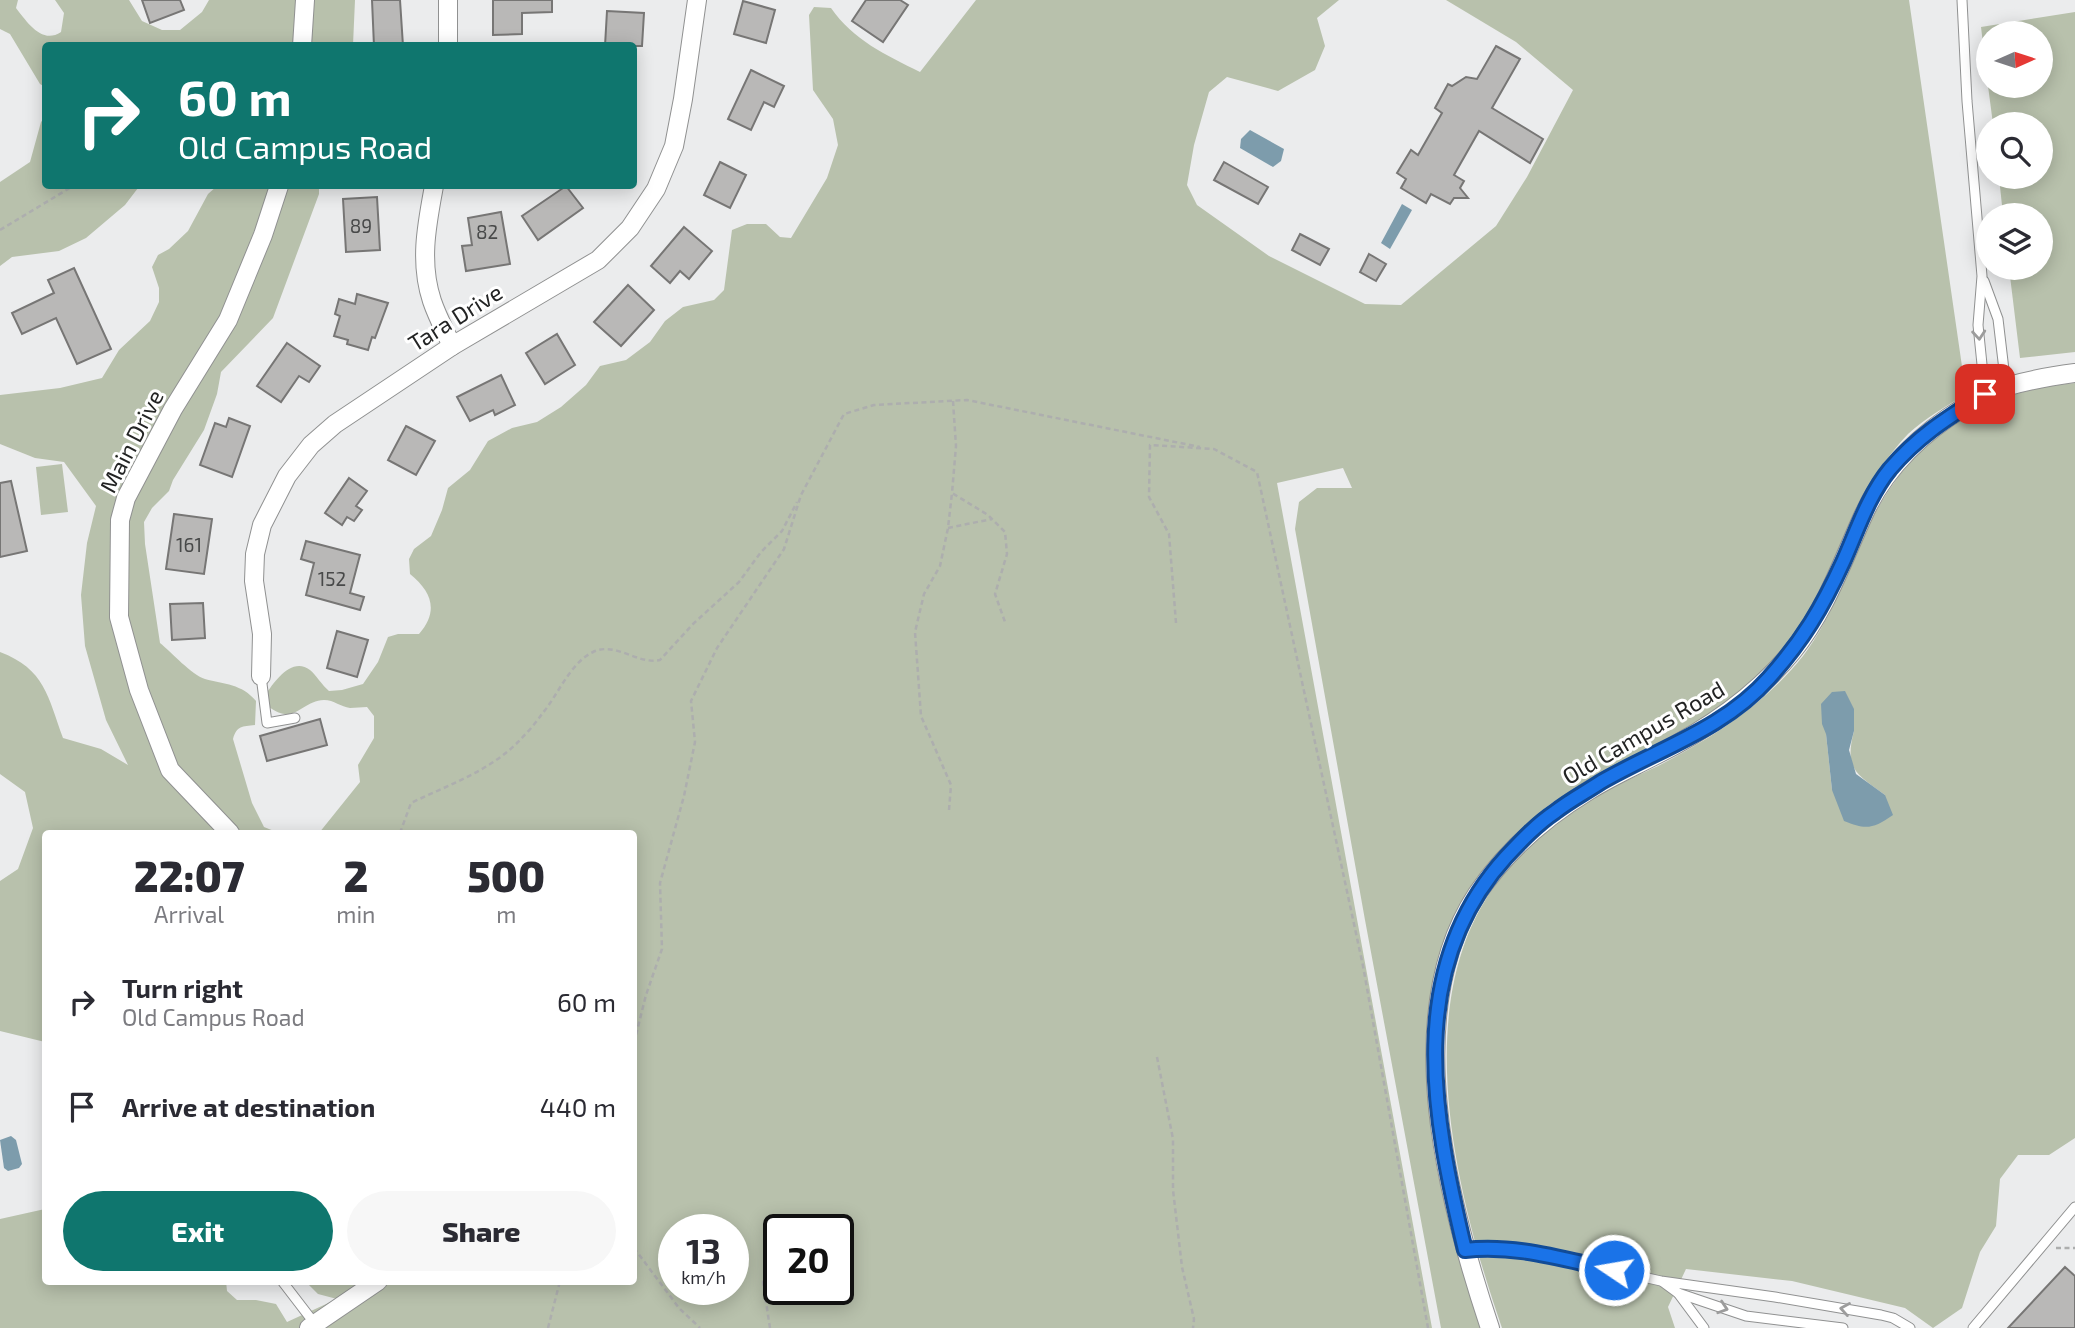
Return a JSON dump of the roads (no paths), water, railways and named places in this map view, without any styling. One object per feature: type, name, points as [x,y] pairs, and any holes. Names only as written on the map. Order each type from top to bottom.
[{"type":"street","points":[[302,42],[305,0]]},
{"type":"street","points":[[448,0],[448,42]]},
{"type":"street","name":"Tara Drive","points":[[261,676],[262,634],[254,562],[262,525],[277,492],[297,461],[321,435],[452,346],[598,260],[630,228],[656,190],[674,146],[697,0]]},
{"type":"street","name":"Main Drive","points":[[227,830],[170,770],[139,690],[119,617],[120,520],[126,498],[173,409],[228,320],[278,189]]},
{"type":"street","points":[[433,189],[426,231],[425,263],[432,299],[452,346]]},
{"type":"street","name":"Old Campus Road","points":[[1490,1328],[1455,1214],[1438,1111],[1436,1025],[1441,982],[1458,931],[1475,896],[1524,838],[1553,812],[1605,780],[1704,729],[1744,702],[1766,682],[1814,622],[1864,512],[1888,471],[1917,440],[1941,421],[1985,394],[2035,379],[2075,373]]},
{"type":"street","points":[[312,1326],[372,1285]]},
{"type":"lane","points":[[1962,0],[1976,206]]},
{"type":"lane","points":[[1982,280],[1978,325],[1985,394]]},
{"type":"lane","points":[[1983,280],[1998,319],[2006,387]]},
{"type":"lane","points":[[261,676],[267,723],[295,718]]},
{"type":"lane","points":[[1973,1328],[2075,1208]]},
{"type":"lane","points":[[1465,1250],[1492,1247],[1518,1250],[1661,1281],[1881,1315],[1893,1318],[1910,1328]]},
{"type":"lane","points":[[1661,1281],[1678,1293],[1746,1316],[1843,1328]]},
{"type":"lane","points":[[285,1285],[312,1326]]},
{"type":"lane","points":[[1678,1293],[1703,1328]]},
{"type":"water","points":[[1250,130],[1284,149],[1281,161],[1273,167],[1240,148],[1241,139]]},
{"type":"water","points":[[1402,204],[1412,210],[1390,249],[1381,243]]},
{"type":"water","points":[[1845,691],[1854,709],[1854,731],[1849,750],[1856,774],[1885,795],[1893,815],[1869,827],[1844,821],[1832,790],[1821,704],[1832,692]]},
{"type":"water","points":[[11,1136],[16,1140],[22,1164],[19,1168],[8,1171],[4,1168],[0,1140]]}]
